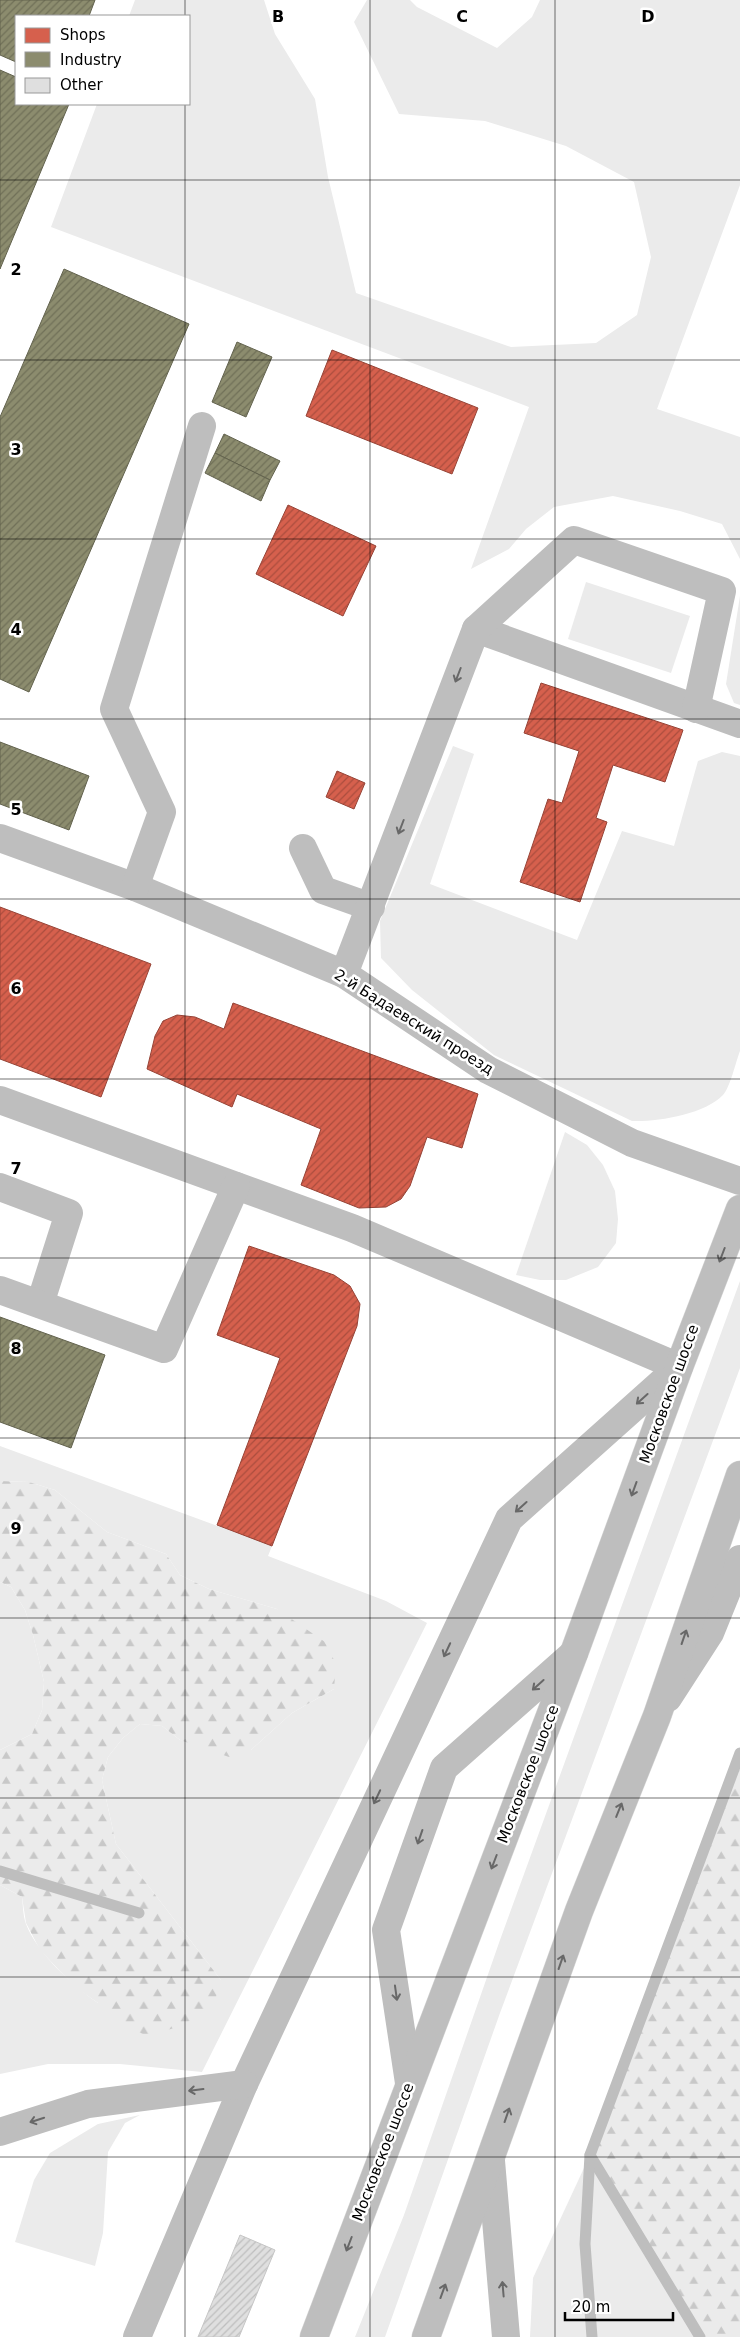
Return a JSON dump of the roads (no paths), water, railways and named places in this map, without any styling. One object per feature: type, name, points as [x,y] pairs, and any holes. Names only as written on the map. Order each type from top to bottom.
[{"type":"main road","points":[[135,887],[162,812],[114,709],[202,426]]},
{"type":"main road","points":[[344,974],[476,629],[574,540],[722,591],[696,709]]},
{"type":"main road","points":[[476,629],[740,724]]},
{"type":"main road","name":"2-й Бадаевский проезд","points":[[0,838],[135,887],[344,974],[488,1070],[632,1143],[740,1181]]},
{"type":"main road","points":[[303,848],[323,890],[371,907]]},
{"type":"main road","points":[[0,1100],[352,1228],[679,1366],[509,1519],[244,2084],[137,2337]]},
{"type":"main road","points":[[0,1290],[164,1349],[236,1186]]},
{"type":"main road","points":[[0,1187],[69,1213],[40,1304]]},
{"type":"main road","name":"Московское шоссе","points":[[314,2337],[574,1653],[679,1366],[740,1209]]},
{"type":"main road","points":[[426,2337],[491,2161],[579,1911],[656,1716],[740,1475]]},
{"type":"main road","points":[[656,1716],[710,1633],[740,1559]]},
{"type":"main road","points":[[409,2083],[386,1930],[444,1768],[574,1653]]},
{"type":"main road","points":[[0,2132],[88,2104],[244,2084]]},
{"type":"main road","points":[[491,2161],[506,2337]]},
{"type":"waterway","points":[[592,2337],[585,2244],[590,2155],[740,1753]]},
{"type":"waterway","points":[[0,1871],[139,1913]]},
{"type":"waterway","points":[[590,2155],[700,2337]]}]
